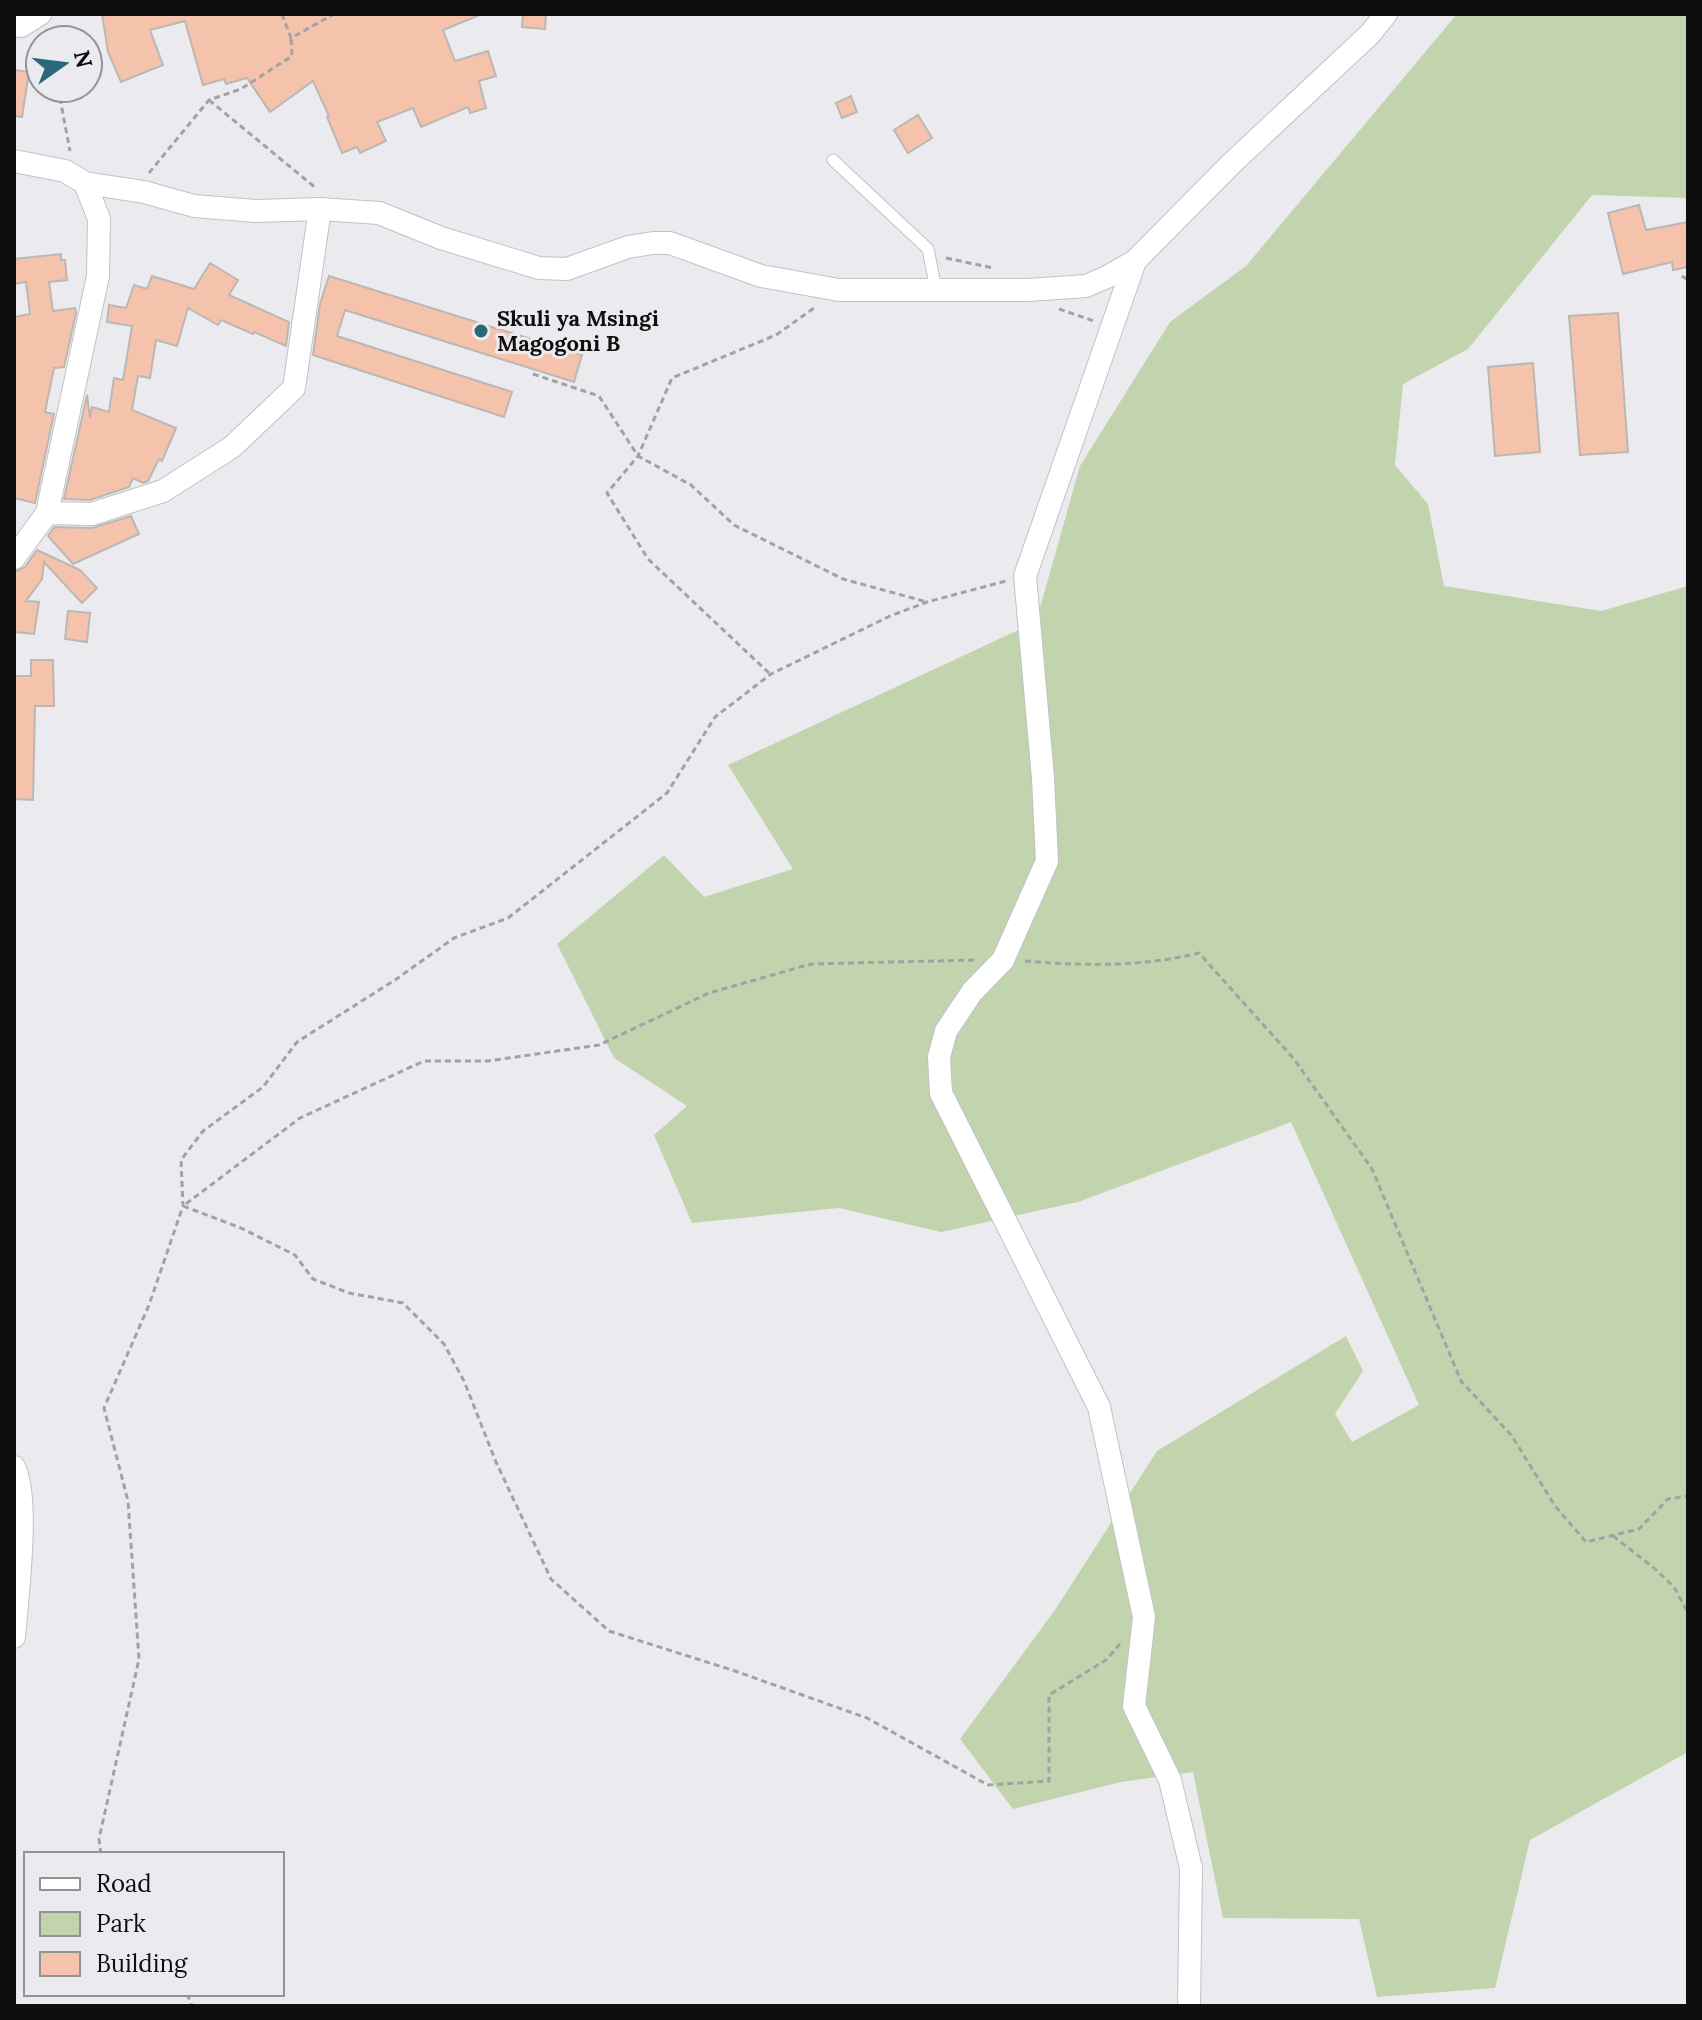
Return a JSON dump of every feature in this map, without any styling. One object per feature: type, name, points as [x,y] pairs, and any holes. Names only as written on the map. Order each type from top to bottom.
[{"type":"street","points":[[14,25],[21,26],[40,14]]},
{"type":"street","points":[[14,161],[65,171],[85,183],[144,192],[194,206],[256,211],[324,203],[379,213],[441,238],[539,268],[567,269],[628,247],[670,243],[761,276],[839,290],[1028,290],[1086,286],[1135,261],[1232,163],[1370,34],[1386,14]]},
{"type":"street","points":[[14,558],[47,513],[82,361],[98,276],[99,219],[85,183]]},
{"type":"street","points":[[47,513],[92,514],[163,491],[232,447],[282,403],[294,388],[324,203]]},
{"type":"street","points":[[1135,261],[1025,576],[1047,861],[1003,960],[972,992],[946,1031],[939,1057],[941,1093],[1099,1407],[1144,1617],[1134,1706],[1170,1780],[1191,1868],[1189,2006]]},
{"type":"street","points":[[14,1467],[21,1480],[21,1493],[20,1564],[14,1637]]},
{"type":"lane","points":[[833,160],[928,249],[936,289]]},
{"type":"path","points":[[144,192],[149,171],[209,100],[241,89],[293,54],[282,14]]},
{"type":"path","points":[[291,38],[334,14]]},
{"type":"path","points":[[209,100],[324,203]]},
{"type":"path","points":[[61,104],[71,153]]},
{"type":"path","points":[[1682,276],[1688,280]]},
{"type":"path","points":[[771,674],[648,559],[607,493],[638,456],[672,378],[776,335],[839,290]]},
{"type":"path","points":[[533,374],[599,396],[638,456],[691,485],[734,525],[843,579],[927,602]]},
{"type":"path","points":[[101,1852],[99,1839],[139,1659],[128,1501],[104,1408],[149,1305],[183,1206],[181,1160],[203,1131],[263,1087],[297,1042],[395,980],[454,938],[508,918],[667,793],[715,717],[771,674],[890,616],[927,602],[1025,576]]},
{"type":"path","points":[[183,1206],[300,1118],[424,1061],[488,1061],[599,1045],[709,993],[811,964],[1003,960],[1090,966],[1171,960],[1199,953],[1294,1059],[1372,1169],[1461,1381],[1512,1436],[1555,1506],[1586,1542],[1639,1529],[1668,1499],[1688,1496]]},
{"type":"path","points":[[183,1206],[241,1228],[295,1255],[313,1279],[349,1293],[403,1303],[444,1344],[464,1381],[496,1462],[551,1579],[609,1631],[867,1718],[988,1785],[1049,1781],[1049,1695],[1106,1660],[1144,1617]]},
{"type":"path","points":[[1613,1536],[1674,1587],[1688,1613]]},
{"type":"green space","points":[[1457,14],[1688,14],[1688,198],[1592,195],[1468,349],[1403,384],[1395,465],[1428,504],[1444,586],[1601,611],[1688,586],[1688,1752],[1530,1840],[1495,1988],[1377,1997],[1359,1919],[1223,1918],[1193,1772],[1121,1782],[1013,1809],[960,1739],[1055,1610],[1157,1451],[1346,1336],[1363,1371],[1335,1414],[1352,1442],[1419,1405],[1291,1122],[1078,1202],[941,1232],[839,1208],[692,1223],[654,1135],[687,1106],[614,1058],[557,944],[664,855],[704,897],[793,869],[728,765],[1036,622],[1080,466],[1170,322],[1246,266]]},
{"type":"building","points":[[102,14],[482,14],[443,30],[455,61],[488,51],[496,76],[479,81],[486,108],[470,113],[468,107],[421,127],[413,108],[377,122],[386,141],[360,153],[357,147],[342,153],[313,81],[270,112],[247,78],[226,84],[224,79],[203,85],[185,21],[150,30],[163,65],[121,82],[108,52]]},
{"type":"building","points":[[523,14],[546,14],[545,29],[522,27]]},
{"type":"building","points":[[14,70],[24,71],[24,104],[22,117],[14,116]]},
{"type":"building","points":[[851,96],[857,112],[842,118],[836,103]]},
{"type":"building","points":[[918,115],[932,138],[908,153],[894,130]]},
{"type":"building","points":[[1639,205],[1646,230],[1688,222],[1688,267],[1673,270],[1672,262],[1623,274],[1608,213]]},
{"type":"building","points":[[61,254],[61,260],[65,260],[67,280],[49,282],[53,311],[75,308],[76,313],[64,367],[54,368],[45,412],[54,414],[35,503],[14,498],[14,317],[30,314],[26,282],[14,284],[14,259]]},
{"type":"building","points":[[210,263],[238,280],[229,295],[289,322],[286,346],[221,320],[218,325],[188,308],[177,346],[156,340],[150,378],[138,376],[132,410],[176,428],[162,461],[159,459],[148,481],[143,483],[133,478],[129,487],[90,500],[64,499],[87,395],[90,418],[92,407],[109,412],[114,378],[123,380],[132,326],[107,322],[109,305],[126,308],[134,285],[147,289],[152,276],[194,289]]},
{"type":"building","points":[[329,276],[582,355],[574,382],[345,310],[337,336],[512,392],[504,417],[313,355],[320,304]]},
{"type":"building","points":[[1618,313],[1628,452],[1580,455],[1569,316]]},
{"type":"building","points":[[1533,363],[1540,452],[1495,456],[1488,367]]},
{"type":"building","points":[[131,516],[139,534],[73,564],[48,536],[54,527],[92,528]]},
{"type":"building","points":[[37,550],[80,570],[97,588],[82,603],[44,562],[42,579],[26,601],[39,602],[34,634],[14,632],[14,572],[25,567]]},
{"type":"building","points":[[68,611],[90,613],[87,642],[65,639]]},
{"type":"building","points":[[31,660],[53,660],[54,706],[35,706],[33,800],[14,799],[15,676],[31,676]]},
{"type":"place","name":"Skuli ya Msingi Magogoni B","points":[[481,331]]}]
